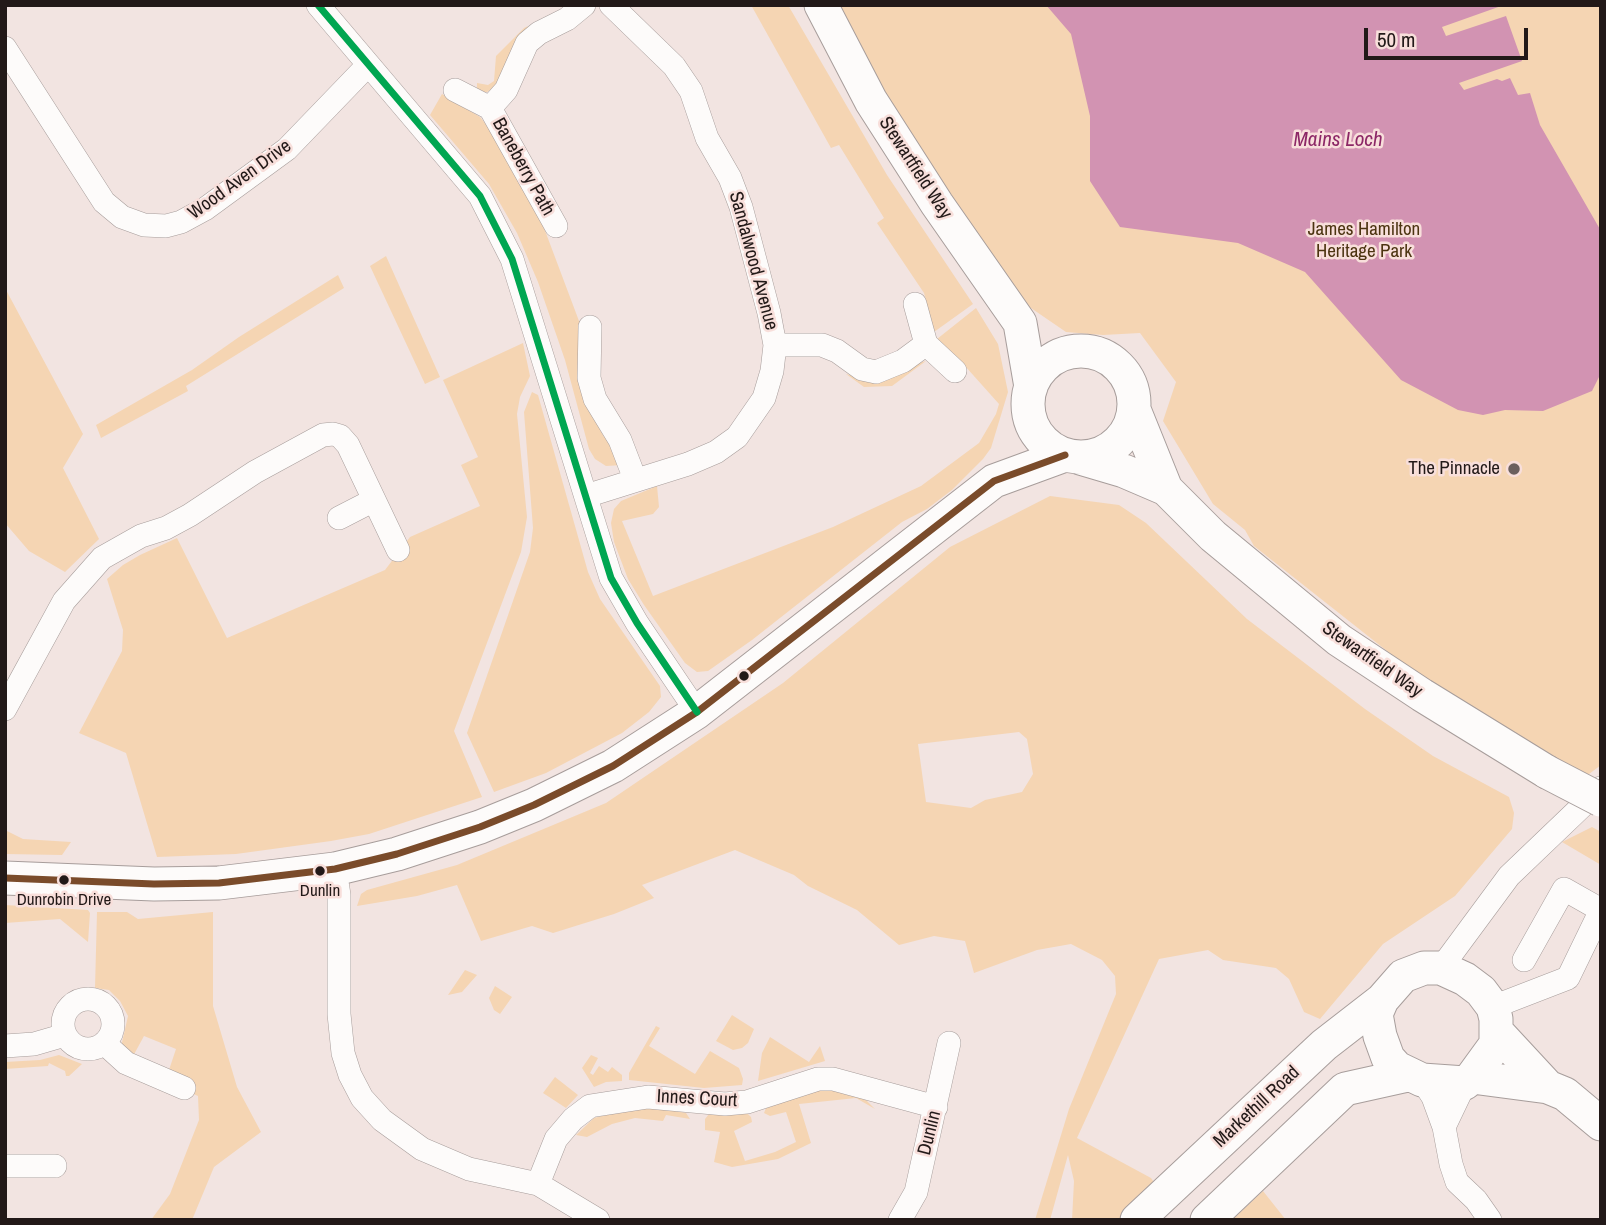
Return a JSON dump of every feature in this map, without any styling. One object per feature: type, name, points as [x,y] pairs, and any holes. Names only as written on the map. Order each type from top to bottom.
[{"type":"street","points":[[318,5],[480,197],[512,259],[611,578],[697,712]]},
{"type":"street","name":"Baneberry Path","points":[[490,107],[506,90],[527,43],[538,33],[567,19],[584,5]]},
{"type":"street","name":"Sandalwood Avenue","points":[[586,495],[707,456],[737,437],[764,398],[772,371],[775,345],[741,207],[730,178],[707,138],[691,91],[674,66],[611,5]]},
{"type":"street","name":"Stewartfield Way","points":[[821,5],[871,101],[937,204],[1020,323],[1074,351]]},
{"type":"street","name":"Wood Aven Drive","points":[[5,48],[104,202],[121,217],[144,225],[166,226],[181,222],[205,209],[287,149],[367,66]]},
{"type":"street","name":"Baneberry Path","points":[[455,90],[490,107],[556,226]]},
{"type":"street","points":[[915,304],[926,344],[956,371]]},
{"type":"street","name":"Stewartfield Way","points":[[1020,323],[1030,403]]},
{"type":"street","points":[[590,327],[589,378],[595,399],[620,440],[635,479]]},
{"type":"street","points":[[775,345],[822,345],[837,351],[862,369],[876,372],[903,361],[926,344]]},
{"type":"street","points":[[5,878],[154,884],[219,883],[335,869],[397,854],[480,827],[534,805],[613,766],[697,712],[994,481],[1012,455],[1041,370],[1056,358],[1074,351],[1094,352],[1111,360],[1125,373],[1133,392],[1135,412],[1125,436],[1105,453],[1073,457],[994,481]]},
{"type":"street","points":[[1030,403],[1037,435],[1049,447],[1073,457]]},
{"type":"street","name":"Stewartfield Way","points":[[1135,412],[1166,489]]},
{"type":"street","points":[[5,709],[64,601],[102,558],[141,536],[166,528],[190,515],[255,472],[323,435],[341,436],[348,445],[398,550]]},
{"type":"street","name":"Stewartfield Way","points":[[1073,457],[1124,471],[1166,489],[1213,536],[1339,640],[1422,695],[1548,772],[1601,800]]},
{"type":"street","points":[[339,518],[374,500]]},
{"type":"street","points":[[1441,968],[1509,876],[1601,788]]},
{"type":"street","points":[[335,869],[339,895],[339,1014],[343,1053],[350,1075],[362,1098],[382,1120],[422,1149],[469,1169],[538,1184],[598,1220]]},
{"type":"street","points":[[1495,1019],[1568,978],[1601,910],[1564,889],[1524,960]]},
{"type":"street","points":[[1490,1220],[1476,1200],[1457,1181],[1444,1127],[1433,1097],[1415,1078],[1397,1068],[1388,1058],[1376,1014],[1382,1000],[1403,976],[1424,968],[1441,968],[1465,979],[1481,991],[1495,1019],[1548,1087]]},
{"type":"street","points":[[81,1000],[93,1000],[105,1006],[112,1018],[112,1031],[104,1043],[95,1048],[84,1049],[74,1045],[65,1035],[64,1015],[71,1005],[81,1000]]},
{"type":"street","name":"Markethill Road","points":[[1137,1220],[1342,1029],[1382,1000]]},
{"type":"street","points":[[1444,1127],[1469,1080],[1496,1044],[1495,1019]]},
{"type":"street","points":[[5,1046],[34,1044],[65,1035]]},
{"type":"street","name":"Dunlin","points":[[900,1220],[916,1192],[949,1042]]},
{"type":"street","points":[[104,1043],[125,1063],[184,1088]]},
{"type":"street","points":[[1207,1220],[1345,1089],[1415,1078],[1548,1087],[1565,1094],[1601,1124]]},
{"type":"street","name":"Innes Court","points":[[538,1184],[556,1139],[573,1119],[590,1105],[648,1097],[724,1104],[747,1102],[818,1079],[826,1079],[936,1107]]},
{"type":"street","points":[[1234,1129],[1266,1163]]},
{"type":"street","points":[[5,1166],[55,1166]]},
{"type":"green space","points":[[751,5],[788,5],[887,175],[973,304],[934,332],[924,293],[877,223],[884,218],[839,145],[831,148]]},
{"type":"green space","name":"James Hamilton Heritage Park","points":[[834,5],[1601,5],[1601,765],[1585,777],[1406,666],[1254,546],[1245,530],[1213,504],[1163,421],[1176,382],[1140,333],[1103,335],[1066,332],[1028,306],[884,100]]},
{"type":"green space","points":[[528,26],[495,87],[487,92],[477,92],[477,83],[488,85],[494,81],[496,56]]},
{"type":"green space","points":[[442,94],[480,117],[495,135],[535,204],[579,321],[584,321],[591,412],[604,437],[612,439],[623,465],[606,466],[595,459],[589,449],[565,360],[538,282],[517,233],[489,184],[430,115]]},
{"type":"green space","points":[[386,256],[440,377],[425,384],[370,266]]},
{"type":"green space","points":[[338,275],[344,288],[186,386],[188,391],[101,438],[96,425],[192,370]]},
{"type":"green space","points":[[5,288],[83,434],[63,468],[99,539],[65,572],[29,551],[5,523]]},
{"type":"green space","points":[[976,308],[998,344],[1008,392],[991,448],[983,459],[952,490],[927,509],[902,522],[752,640],[708,671],[697,672],[685,663],[628,579],[614,542],[611,523],[614,509],[621,501],[657,486],[659,507],[653,514],[622,521],[653,596],[833,527],[921,486],[979,443],[996,414],[999,404],[937,339]]},
{"type":"green space","points":[[523,343],[530,376],[520,397],[517,414],[527,517],[521,552],[454,731],[482,797],[369,834],[236,854],[157,857],[126,753],[79,733],[122,651],[123,630],[107,579],[140,555],[177,538],[227,638],[385,570],[410,537],[480,506],[461,465],[478,457],[443,380]]},
{"type":"green space","points":[[926,361],[892,386],[864,387],[846,374],[863,378]]},
{"type":"green space","points":[[532,392],[538,395],[588,572],[600,599],[660,686],[661,697],[649,712],[622,733],[546,773],[494,792],[467,733],[530,552],[533,528],[524,412]]},
{"type":"green space","points":[[1050,496],[1119,505],[1146,523],[1247,619],[1365,709],[1433,756],[1509,797],[1514,813],[1512,829],[1455,896],[1383,944],[1320,1019],[1304,1012],[1289,979],[1276,968],[1223,960],[1208,950],[1159,959],[1077,1138],[1151,1178],[1158,1188],[1124,1220],[1072,1220],[1074,1181],[1068,1155],[1050,1220],[1035,1220],[1069,1109],[1116,994],[1115,976],[1102,960],[1071,944],[1037,950],[974,973],[965,941],[934,936],[899,945],[857,910],[808,886],[794,875],[735,850],[642,885],[654,898],[553,933],[532,926],[481,941],[457,885],[417,896],[357,906],[361,894],[367,890],[457,865],[606,803],[783,683],[950,547]],"holes":[[[1019,732],[1027,739],[1033,774],[1022,792],[985,800],[971,808],[926,802],[918,744]]]},
{"type":"green space","points":[[1592,827],[1601,832],[1601,865],[1562,842]]},
{"type":"green space","points":[[5,830],[23,839],[71,842],[62,855],[5,854]]},
{"type":"green space","points":[[5,905],[88,910],[88,942],[60,919],[5,923]]},
{"type":"green space","points":[[97,912],[127,912],[138,919],[213,912],[213,1006],[237,1087],[261,1132],[214,1167],[192,1220],[151,1220],[170,1194],[199,1120],[198,1096],[189,1092],[169,1070],[176,1049],[144,1036],[132,1058],[121,1047],[128,1016],[120,1001],[109,990],[95,988]]},
{"type":"green space","points":[[465,970],[477,975],[462,992],[448,995]]},
{"type":"green space","points":[[495,986],[512,997],[500,1014],[494,1010],[489,998]]},
{"type":"green space","points":[[732,1015],[754,1029],[748,1043],[733,1050],[716,1041]]},
{"type":"green space","points":[[656,1026],[660,1028],[649,1046],[695,1074],[710,1051],[739,1068],[742,1085],[704,1088],[629,1080],[629,1073]]},
{"type":"green space","points":[[770,1037],[809,1062],[820,1046],[825,1061],[758,1081],[762,1053]]},
{"type":"green space","points":[[59,1055],[82,1064],[69,1076],[49,1063],[48,1066],[5,1069],[5,1062],[40,1060]]},
{"type":"green space","points":[[591,1055],[598,1058],[590,1073],[593,1075],[599,1066],[608,1072],[612,1067],[622,1075],[622,1081],[606,1082],[594,1087],[582,1068]]},
{"type":"green space","points":[[555,1077],[578,1095],[566,1108],[543,1093]]},
{"type":"green space","points":[[816,1090],[845,1090],[861,1095],[875,1109],[856,1098],[799,1104],[811,1143],[778,1159],[732,1167],[714,1162],[720,1132],[705,1130],[705,1119],[709,1114],[746,1112],[751,1117],[752,1122],[734,1131],[745,1161],[796,1142],[786,1112],[770,1116],[764,1113],[768,1103]]},
{"type":"green space","points":[[654,1107],[686,1113],[690,1119],[666,1115],[663,1121],[635,1118],[612,1124],[587,1137],[576,1135],[594,1118],[629,1109]]},
{"type":"green space","points":[[1263,1191],[1286,1220],[1232,1220]]},
{"type":"water","name":"Mains Loch","points":[[1046,5],[1504,5],[1442,27],[1446,36],[1506,16],[1522,61],[1459,83],[1464,90],[1497,79],[1502,81],[1510,78],[1518,95],[1530,93],[1540,125],[1601,231],[1601,373],[1592,391],[1543,411],[1505,410],[1483,415],[1458,410],[1401,380],[1305,272],[1238,243],[1120,227],[1090,181],[1090,116],[1071,34]]},
{"type":"transit line","points":[[318,5],[480,196],[512,259],[611,578],[637,623],[697,712]]},
{"type":"transit line","points":[[5,878],[154,884],[219,883],[335,869],[397,854],[480,827],[534,805],[613,766],[697,712],[994,481],[1065,455]]},
{"type":"place","name":"The Pinnacle","points":[[1514,469]]},
{"type":"place","name":"Dunlin","points":[[320,871]]},
{"type":"place","name":"Dunrobin Drive","points":[[64,880]]}]
